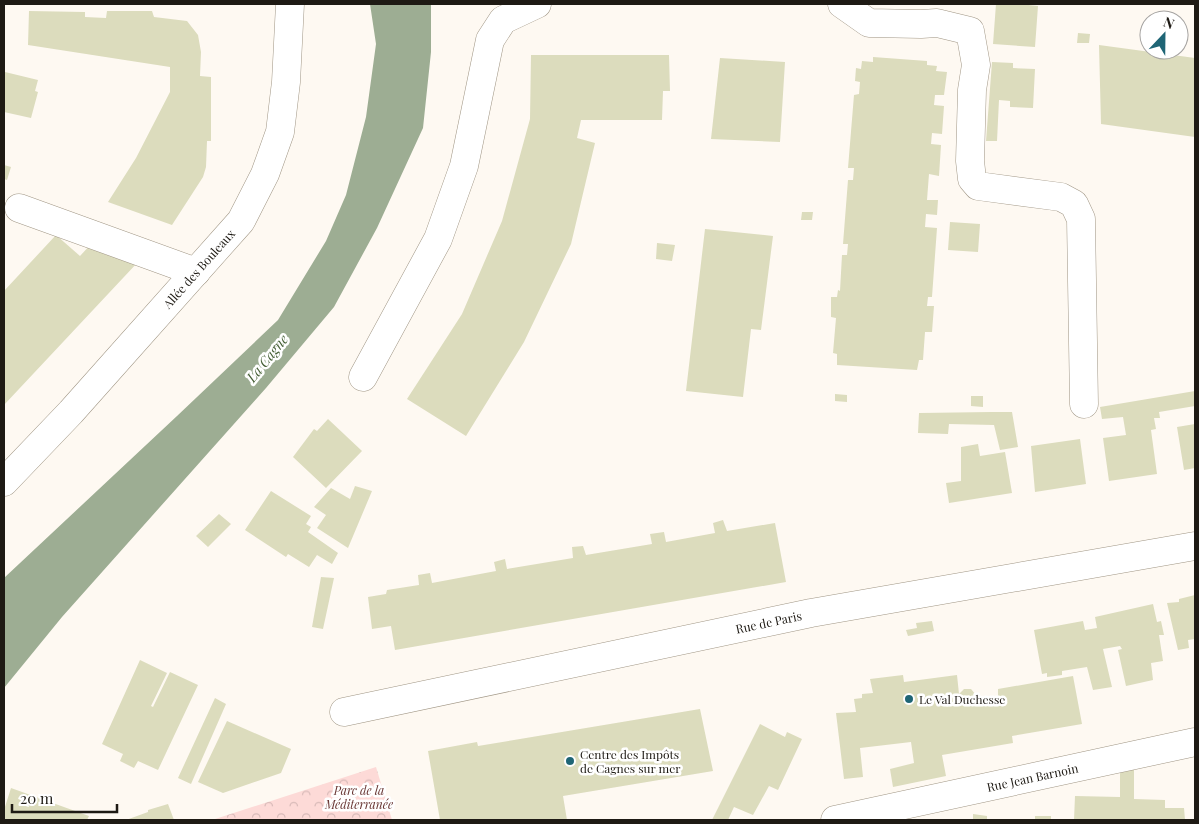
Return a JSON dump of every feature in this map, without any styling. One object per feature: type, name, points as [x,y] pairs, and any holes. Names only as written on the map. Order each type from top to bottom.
[{"type":"street","name":"Allée des Bouleaux","points":[[4,482],[71,412],[241,221],[265,174],[280,132],[286,82],[290,4]]},
{"type":"street","points":[[363,377],[438,239],[464,166],[490,40],[504,20],[537,4]]},
{"type":"street","points":[[842,4],[870,23],[937,23],[970,31],[976,65],[972,90],[970,161],[972,179],[978,186],[1061,196],[1074,204],[1081,219],[1084,404]]},
{"type":"street","points":[[19,208],[196,272]]},
{"type":"street","name":"Rue de Paris","points":[[344,712],[811,613],[1195,546]]},
{"type":"street","name":"Rue Jean Barnoin","points":[[835,820],[871,817],[1195,742]]},
{"type":"green space","name":"Parc de la Méditerranée","points":[[376,767],[392,820],[212,820]]},
{"type":"water","name":"La Cagne","points":[[370,4],[431,4],[431,52],[423,128],[377,228],[334,307],[266,388],[62,617],[4,688],[4,578],[278,320],[326,241],[346,195],[366,117],[376,44]]},
{"type":"building","points":[[996,4],[1038,6],[1035,47],[993,44]]},
{"type":"building","points":[[29,11],[85,12],[85,17],[106,18],[107,11],[152,11],[154,17],[187,21],[198,35],[201,52],[200,76],[211,77],[211,141],[207,141],[206,167],[203,177],[172,225],[108,202],[136,158],[170,92],[170,67],[28,45]]},
{"type":"building","points":[[1078,33],[1090,34],[1089,43],[1077,43]]},
{"type":"building","points":[[1099,45],[1139,50],[1139,60],[1189,60],[1189,57],[1195,58],[1195,137],[1101,124]]},
{"type":"building","points":[[531,55],[669,55],[670,91],[663,91],[662,120],[581,120],[577,138],[595,143],[571,244],[524,342],[466,436],[407,399],[462,314],[502,221],[530,119]]},
{"type":"building","points":[[873,57],[927,61],[927,65],[937,66],[936,71],[947,72],[944,95],[935,95],[934,105],[944,106],[942,134],[932,133],[931,144],[941,145],[939,176],[929,174],[927,200],[938,200],[937,215],[926,214],[925,227],[937,228],[932,297],[928,297],[927,306],[934,306],[932,332],[925,332],[923,360],[919,360],[917,370],[837,365],[837,354],[833,353],[836,318],[831,317],[831,297],[837,297],[838,290],[840,291],[842,255],[847,255],[848,244],[843,244],[848,180],[853,180],[854,168],[848,168],[854,95],[859,94],[860,82],[855,81],[856,68],[861,69],[862,61],[873,62]]},
{"type":"building","points":[[720,58],[785,62],[780,142],[711,139]]},
{"type":"building","points":[[992,62],[1013,63],[1013,68],[1035,69],[1033,108],[1010,107],[1010,101],[999,100],[997,141],[986,141]]},
{"type":"building","points":[[5,72],[38,80],[35,91],[38,92],[31,118],[4,112]]},
{"type":"building","points":[[4,165],[11,167],[7,180],[4,179]]},
{"type":"building","points":[[802,212],[813,212],[812,220],[801,220]]},
{"type":"building","points":[[950,222],[980,224],[978,252],[948,250]]},
{"type":"building","points":[[705,229],[773,236],[761,330],[751,329],[743,397],[686,391]]},
{"type":"building","points":[[56,235],[80,256],[92,243],[106,255],[111,249],[138,262],[4,405],[4,291]]},
{"type":"building","points":[[657,243],[675,245],[672,261],[656,259]]},
{"type":"building","points":[[1195,391],[1195,406],[1159,412],[1160,418],[1154,418],[1156,429],[1151,430],[1157,474],[1109,481],[1103,438],[1126,435],[1123,417],[1102,419],[1100,407]]},
{"type":"building","points":[[835,394],[847,395],[847,402],[835,401]]},
{"type":"building","points":[[971,396],[983,396],[983,407],[971,406]]},
{"type":"building","points":[[1012,412],[1018,447],[1000,450],[994,425],[949,424],[948,434],[918,433],[919,413]]},
{"type":"building","points":[[328,419],[362,451],[326,488],[293,457],[314,429],[317,431]]},
{"type":"building","points":[[1195,424],[1195,468],[1184,470],[1177,427]]},
{"type":"building","points":[[1080,439],[1086,484],[1035,492],[1031,446]]},
{"type":"building","points":[[978,444],[980,456],[1005,452],[1012,493],[949,503],[946,483],[961,481],[961,447]]},
{"type":"building","points":[[355,486],[372,491],[348,548],[317,528],[326,515],[314,507],[331,488],[350,499]]},
{"type":"building","points":[[271,491],[311,516],[306,524],[311,527],[308,532],[338,553],[332,564],[317,555],[309,567],[288,554],[286,557],[245,530]]},
{"type":"building","points":[[219,514],[231,524],[208,547],[196,536]]},
{"type":"building","points":[[723,520],[727,531],[775,523],[786,582],[395,650],[391,626],[372,629],[368,597],[386,594],[387,590],[419,585],[418,575],[430,573],[432,583],[496,571],[494,562],[505,559],[507,569],[573,558],[572,547],[583,546],[586,555],[652,544],[650,534],[664,532],[666,542],[715,533],[713,523]]},
{"type":"building","points":[[321,577],[334,578],[323,629],[312,627]]},
{"type":"building","points":[[1195,595],[1195,639],[1188,640],[1189,648],[1178,650],[1167,603],[1179,602],[1179,599]]},
{"type":"building","points":[[1153,604],[1157,622],[1161,621],[1164,635],[1159,635],[1163,661],[1151,663],[1153,680],[1126,686],[1118,650],[1122,649],[1120,646],[1103,649],[1112,687],[1093,690],[1087,667],[1062,671],[1062,675],[1047,677],[1047,673],[1042,674],[1034,630],[1083,621],[1085,630],[1097,628],[1095,617]]},
{"type":"building","points":[[932,621],[934,631],[908,636],[906,630],[917,628],[916,623]]},
{"type":"building","points":[[140,660],[167,673],[151,706],[153,707],[170,672],[198,685],[158,770],[138,761],[134,768],[120,761],[123,754],[102,744]]},
{"type":"building","points":[[903,675],[904,682],[957,675],[959,694],[964,689],[971,689],[976,695],[976,700],[998,697],[998,689],[1073,676],[1082,724],[1012,736],[1013,743],[942,755],[946,776],[893,787],[890,769],[914,763],[911,742],[860,748],[863,777],[844,779],[836,713],[856,712],[854,699],[862,698],[862,694],[873,693],[870,679]]},
{"type":"building","points":[[215,698],[226,704],[191,784],[178,778]]},
{"type":"building","name":"Centre des Impôts de Cagnes sur mer","points":[[700,709],[713,771],[563,796],[567,820],[440,820],[428,751],[477,742],[478,746]]},
{"type":"building","points":[[227,721],[291,749],[281,773],[223,793],[198,782]]},
{"type":"building","points":[[760,724],[785,737],[787,732],[802,739],[778,790],[769,786],[753,815],[734,807],[728,820],[712,820]]},
{"type":"building","points":[[1134,766],[1134,799],[1165,800],[1165,808],[1184,808],[1185,820],[1074,820],[1075,796],[1120,797],[1120,769]]},
{"type":"building","points":[[11,788],[89,816],[87,820],[4,820],[4,810]]},
{"type":"building","points":[[168,804],[174,820],[126,820],[148,812],[148,810]]},
{"type":"building","points":[[973,814],[987,816],[987,820],[973,820]]},
{"type":"building","points":[[1035,816],[1051,816],[1051,820],[1035,820]]},
{"type":"place","name":"Le Val Duchesse","points":[[909,699]]},
{"type":"place","name":"Centre des Impôts de Cagnes sur mer","points":[[570,761]]}]
